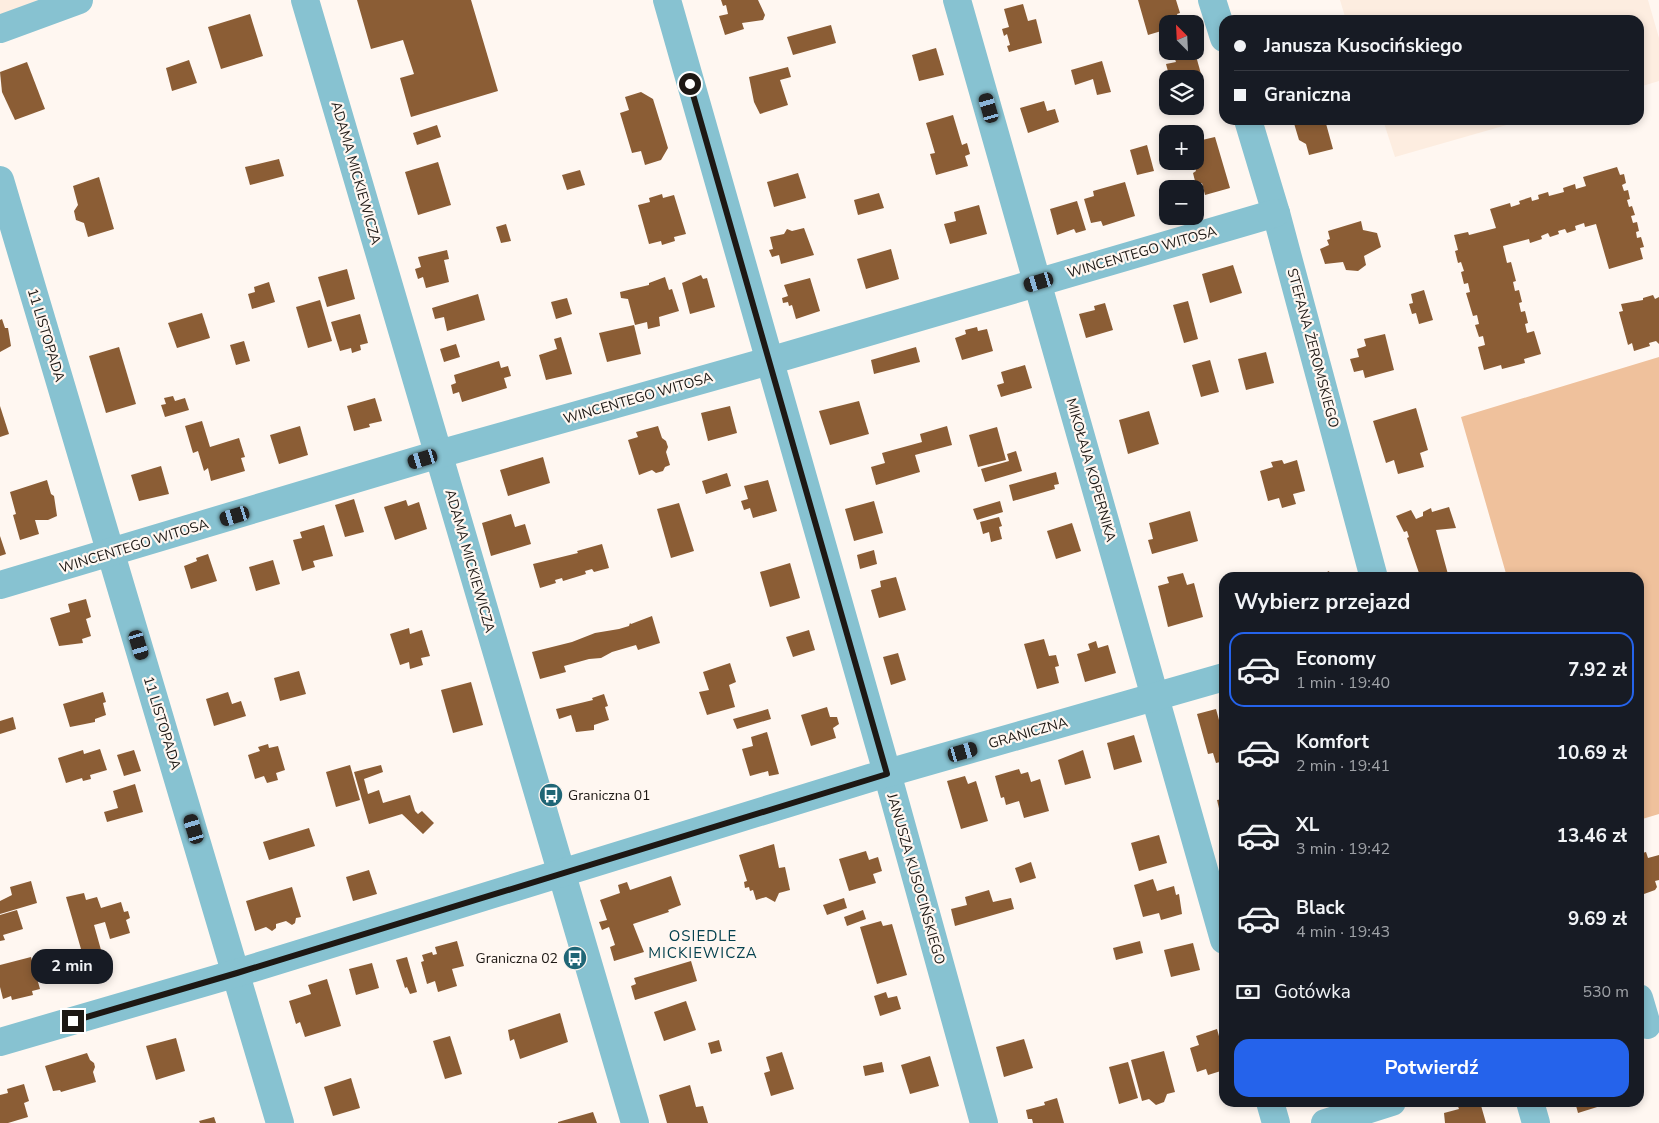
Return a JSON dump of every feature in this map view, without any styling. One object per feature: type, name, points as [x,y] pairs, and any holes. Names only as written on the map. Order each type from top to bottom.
[{"type":"street","points":[[0,29],[79,0]]},
{"type":"street","name":"ADAMA MICKIEWICZA","points":[[306,0],[634,1123]]},
{"type":"street","name":"JANUSZA KUSOCIŃSKIEGO","points":[[667,0],[984,1123]]},
{"type":"street","name":"MIKOŁAJA KOPERNIKA","points":[[958,0],[1219,922]]},
{"type":"street","points":[[1212,0],[1219,22]]},
{"type":"street","name":"STEFANA ŻEROMSKIEGO","points":[[1250,125],[1276,213],[1372,572]]},
{"type":"street","name":"11 LISTOPADA","points":[[0,180],[280,1123]]},
{"type":"street","name":"WINCENTEGO WITOSA","points":[[0,585],[439,454],[769,361],[1276,213]]},
{"type":"street","name":"GRANICZNA","points":[[0,1042],[237,973],[561,872],[887,774],[1219,679]]},
{"type":"street","points":[[1271,1107],[1276,1123]]},
{"type":"street","points":[[1324,1123],[1376,1107]]},
{"type":"street","points":[[1531,1107],[1536,1123]]},
{"type":"shaded area","points":[[0,0],[45,0],[0,17]]},
{"type":"shaded area","points":[[1340,0],[1648,0],[1659,38],[1659,81],[1644,86],[1644,15],[1344,15]]},
{"type":"shaded area","points":[[1385,125],[1507,125],[1395,157]]},
{"type":"shaded area","points":[[1659,357],[1659,814],[1644,818],[1644,572],[1506,572],[1461,417]]},
{"type":"building","points":[[357,0],[471,0],[498,91],[411,117],[400,78],[414,74],[403,40],[371,49]]},
{"type":"building","points":[[721,0],[758,0],[765,15],[763,20],[742,23],[744,29],[725,35],[719,16],[728,14],[726,5],[723,6]]},
{"type":"building","points":[[1138,0],[1176,0],[1180,13],[1177,15],[1159,15],[1159,32],[1148,35]]},
{"type":"building","points":[[1023,4],[1028,21],[1036,19],[1042,43],[1009,52],[1007,46],[1010,45],[1007,34],[1004,36],[1002,29],[1009,27],[1004,9]]},
{"type":"building","points":[[250,14],[263,56],[221,69],[208,27]]},
{"type":"building","points":[[831,25],[836,43],[793,55],[787,37]]},
{"type":"building","points":[[936,48],[944,75],[919,81],[912,55]]},
{"type":"building","points":[[189,60],[197,83],[172,91],[166,68]]},
{"type":"building","points":[[1175,60],[1197,60],[1200,70],[1168,70],[1166,64],[1176,62]]},
{"type":"building","points":[[1102,61],[1111,92],[1097,95],[1093,79],[1075,85],[1071,70]]},
{"type":"building","points":[[27,62],[45,109],[15,120],[2,92],[0,72]]},
{"type":"building","points":[[788,67],[791,77],[780,80],[788,105],[760,114],[754,102],[749,77]]},
{"type":"building","points":[[641,92],[653,99],[668,148],[661,160],[645,165],[641,151],[632,153],[620,113],[629,110],[625,97]]},
{"type":"building","points":[[1044,101],[1047,111],[1055,109],[1059,122],[1028,133],[1020,108]]},
{"type":"building","points":[[953,115],[962,145],[967,143],[970,154],[965,156],[968,166],[936,175],[930,154],[935,153],[926,123]]},
{"type":"building","points":[[437,125],[441,137],[417,145],[413,133]]},
{"type":"building","points":[[1294,125],[1326,125],[1333,149],[1309,155],[1306,144],[1299,140]]},
{"type":"building","points":[[1215,137],[1230,188],[1205,195],[1204,180],[1195,180],[1193,173],[1204,170],[1204,140]]},
{"type":"building","points":[[1147,145],[1154,171],[1137,175],[1130,150]]},
{"type":"building","points":[[279,159],[284,176],[250,185],[245,167]]},
{"type":"building","points":[[438,162],[451,205],[418,215],[405,172]]},
{"type":"building","points":[[1617,167],[1620,175],[1624,174],[1626,183],[1622,185],[1624,191],[1628,190],[1630,199],[1627,200],[1629,207],[1632,206],[1635,215],[1631,216],[1633,223],[1637,222],[1639,231],[1636,232],[1637,238],[1641,237],[1644,247],[1640,248],[1643,259],[1609,269],[1596,224],[1585,227],[1584,223],[1575,226],[1576,230],[1567,233],[1565,229],[1558,231],[1559,234],[1550,237],[1548,233],[1541,236],[1542,239],[1530,243],[1529,239],[1503,246],[1507,263],[1511,262],[1516,281],[1513,282],[1515,291],[1519,290],[1522,302],[1519,303],[1521,312],[1525,311],[1528,323],[1525,324],[1527,333],[1534,331],[1541,354],[1524,359],[1525,363],[1502,369],[1501,365],[1484,370],[1478,347],[1485,345],[1483,336],[1479,337],[1475,325],[1479,324],[1477,315],[1473,316],[1466,293],[1470,292],[1468,283],[1464,284],[1461,272],[1464,271],[1461,262],[1458,263],[1455,251],[1458,250],[1454,235],[1468,232],[1469,235],[1496,228],[1490,209],[1510,203],[1511,207],[1520,204],[1519,201],[1531,197],[1532,201],[1539,199],[1538,195],[1548,192],[1549,196],[1564,192],[1563,188],[1575,184],[1576,189],[1586,186],[1583,177]]},
{"type":"building","points":[[580,170],[585,185],[567,190],[562,175]]},
{"type":"building","points":[[798,173],[806,198],[774,207],[767,182]]},
{"type":"building","points":[[99,177],[114,229],[88,237],[84,223],[76,220],[74,211],[78,205],[73,186]]},
{"type":"building","points":[[1125,182],[1135,216],[1103,226],[1101,221],[1091,223],[1084,199],[1094,196],[1093,191]]},
{"type":"building","points":[[879,193],[884,208],[858,215],[854,200]]},
{"type":"building","points":[[662,194],[663,198],[674,195],[686,234],[674,237],[675,241],[662,245],[661,241],[649,244],[638,205],[650,202],[649,198]]},
{"type":"building","points":[[1077,201],[1086,230],[1076,233],[1074,229],[1057,235],[1050,209]]},
{"type":"building","points":[[979,205],[987,234],[950,244],[944,224],[956,221],[954,212]]},
{"type":"building","points":[[1361,221],[1363,230],[1377,233],[1381,247],[1364,256],[1366,265],[1358,271],[1346,270],[1343,262],[1325,264],[1320,249],[1329,245],[1327,240],[1330,239],[1328,231]]},
{"type":"building","points":[[506,224],[511,241],[501,243],[496,227]]},
{"type":"building","points":[[804,228],[814,255],[781,264],[779,255],[772,257],[769,250],[773,249],[770,237],[784,234],[787,229],[792,231]]},
{"type":"building","points":[[891,249],[899,279],[866,289],[857,259]]},
{"type":"building","points":[[447,250],[449,259],[444,260],[449,282],[426,288],[423,277],[418,279],[415,269],[421,267],[418,257]]},
{"type":"building","points":[[1233,265],[1242,293],[1210,303],[1202,274]]},
{"type":"building","points":[[347,269],[355,299],[327,307],[318,277]]},
{"type":"building","points":[[701,275],[703,279],[707,278],[715,307],[690,314],[682,283]]},
{"type":"building","points":[[665,277],[669,290],[672,289],[679,311],[659,317],[660,326],[648,329],[647,322],[635,325],[628,299],[621,298],[620,292],[649,285],[649,283]]},
{"type":"building","points":[[810,278],[820,311],[796,319],[792,305],[789,306],[788,302],[783,303],[782,298],[788,296],[784,285]]},
{"type":"building","points":[[269,282],[275,302],[252,309],[248,294],[255,292],[254,287]]},
{"type":"building","points":[[1424,290],[1433,320],[1419,324],[1416,313],[1412,314],[1409,304],[1413,303],[1411,294]]},
{"type":"building","points":[[478,294],[485,320],[447,331],[444,317],[435,319],[432,308]]},
{"type":"building","points":[[1653,295],[1655,299],[1659,297],[1659,344],[1656,341],[1649,343],[1650,346],[1634,351],[1632,343],[1628,345],[1619,312],[1623,311],[1621,304],[1643,300],[1643,298]]},
{"type":"building","points":[[567,298],[572,314],[556,319],[551,302]]},
{"type":"building","points":[[320,300],[332,341],[308,348],[296,307]]},
{"type":"building","points":[[1188,301],[1198,339],[1184,343],[1173,305]]},
{"type":"building","points":[[1105,303],[1113,330],[1086,338],[1079,314],[1095,310],[1094,306]]},
{"type":"building","points":[[202,313],[210,338],[177,348],[168,323]]},
{"type":"building","points":[[360,314],[368,343],[360,345],[361,350],[352,353],[351,348],[340,351],[331,322]]},
{"type":"building","points":[[2,319],[5,328],[8,328],[11,346],[0,352],[0,320]]},
{"type":"building","points":[[634,325],[641,354],[607,362],[599,333]]},
{"type":"building","points":[[977,327],[978,331],[987,329],[993,351],[962,360],[955,338],[966,334],[965,330]]},
{"type":"building","points":[[1385,334],[1394,370],[1365,378],[1363,370],[1354,372],[1350,359],[1359,357],[1357,349],[1366,346],[1364,339]]},
{"type":"building","points":[[561,337],[572,374],[546,380],[539,355],[557,349],[554,339]]},
{"type":"building","points":[[244,341],[250,361],[236,365],[230,345]]},
{"type":"building","points":[[456,344],[460,357],[444,362],[440,349]]},
{"type":"building","points":[[119,347],[136,404],[106,413],[89,356]]},
{"type":"building","points":[[916,347],[920,362],[874,374],[871,360]]},
{"type":"building","points":[[1266,352],[1274,383],[1246,390],[1238,359]]},
{"type":"building","points":[[1210,360],[1219,392],[1201,397],[1192,365]]},
{"type":"building","points":[[499,361],[501,368],[508,366],[511,376],[504,378],[507,388],[462,402],[459,392],[453,394],[451,385],[456,383],[454,375]]},
{"type":"building","points":[[1025,365],[1032,388],[1001,397],[997,385],[1004,383],[1001,372]]},
{"type":"building","points":[[173,396],[175,401],[185,398],[189,410],[165,417],[161,405],[166,404],[164,398]]},
{"type":"building","points":[[375,398],[382,421],[369,424],[370,427],[354,431],[347,406]]},
{"type":"building","points":[[859,401],[869,434],[830,445],[819,411]]},
{"type":"building","points":[[0,406],[9,434],[0,437]]},
{"type":"building","points":[[730,406],[737,433],[708,441],[701,413]]},
{"type":"building","points":[[1416,408],[1428,450],[1420,453],[1424,467],[1398,474],[1394,460],[1386,463],[1373,421]]},
{"type":"building","points":[[1149,411],[1159,444],[1128,454],[1119,420]]},
{"type":"building","points":[[202,421],[210,447],[239,438],[245,457],[241,458],[245,471],[211,481],[208,468],[204,471],[198,451],[193,453],[185,426]]},
{"type":"building","points":[[300,426],[308,455],[279,464],[270,435]]},
{"type":"building","points":[[658,426],[662,438],[666,441],[668,447],[666,452],[670,465],[665,467],[663,471],[656,473],[652,470],[639,475],[628,440],[638,437],[636,432]]},
{"type":"building","points":[[947,426],[952,445],[915,455],[920,472],[876,485],[871,467],[885,463],[882,453],[922,442],[920,434]]},
{"type":"building","points":[[997,427],[1006,460],[978,467],[969,435]]},
{"type":"building","points":[[1016,451],[1022,471],[985,482],[981,469],[1009,461],[1007,454]]},
{"type":"building","points":[[543,457],[550,483],[508,496],[500,470]]},
{"type":"building","points":[[1282,460],[1284,464],[1297,460],[1305,491],[1293,494],[1296,504],[1282,508],[1279,498],[1268,501],[1260,471],[1273,467],[1271,462]]},
{"type":"building","points":[[161,466],[169,494],[139,501],[131,475]]},
{"type":"building","points":[[1056,472],[1059,484],[1054,485],[1055,489],[1013,501],[1009,485]]},
{"type":"building","points":[[727,473],[731,486],[706,494],[702,481]]},
{"type":"building","points":[[47,480],[51,494],[54,496],[57,516],[48,520],[35,520],[39,534],[20,540],[13,515],[16,514],[10,492]]},
{"type":"building","points":[[768,480],[777,511],[753,518],[750,508],[744,510],[741,501],[748,499],[744,486]]},
{"type":"building","points":[[354,499],[364,532],[345,537],[335,505]]},
{"type":"building","points":[[406,500],[408,506],[419,502],[427,529],[395,540],[384,507]]},
{"type":"building","points":[[874,501],[883,533],[854,541],[845,509]]},
{"type":"building","points":[[1000,501],[1003,512],[977,520],[973,509]]},
{"type":"building","points":[[679,503],[694,551],[671,558],[657,509]]},
{"type":"building","points":[[1449,507],[1456,528],[1436,530],[1447,572],[1419,572],[1407,538],[1409,537],[1407,531],[1404,532],[1396,516],[1411,510],[1416,519],[1423,516],[1423,512],[1431,508],[1432,512]]},
{"type":"building","points":[[1190,511],[1198,541],[1152,554],[1148,540],[1153,539],[1149,523]]},
{"type":"building","points":[[511,514],[515,527],[525,524],[531,544],[491,556],[482,523]]},
{"type":"building","points":[[999,517],[1002,526],[999,527],[1002,539],[991,542],[989,532],[983,534],[980,522]]},
{"type":"building","points":[[1072,523],[1081,551],[1056,559],[1047,531]]},
{"type":"building","points":[[324,525],[333,556],[313,561],[315,567],[302,571],[293,540],[302,538],[300,532]]},
{"type":"building","points":[[0,536],[6,554],[0,556]]},
{"type":"building","points":[[602,544],[609,568],[594,572],[592,569],[585,571],[586,574],[563,581],[562,578],[555,580],[556,583],[540,588],[533,564],[578,553],[577,551]]},
{"type":"building","points":[[874,550],[877,564],[860,569],[857,555]]},
{"type":"building","points":[[208,554],[217,581],[191,589],[184,566],[197,561],[196,558]]},
{"type":"building","points":[[273,560],[280,584],[256,591],[249,567]]},
{"type":"building","points":[[790,563],[800,598],[770,607],[760,572]]},
{"type":"building","points":[[1183,573],[1187,585],[1194,583],[1203,617],[1168,627],[1158,586],[1169,583],[1167,577]]},
{"type":"building","points":[[896,577],[906,610],[879,618],[871,590],[881,587],[880,581]]},
{"type":"building","points":[[86,599],[91,617],[86,619],[91,636],[82,639],[83,643],[59,646],[50,618],[70,612],[68,604]]},
{"type":"building","points":[[652,616],[660,643],[638,650],[636,645],[612,652],[601,658],[589,659],[564,666],[566,672],[540,679],[532,652],[572,642],[595,633],[629,626],[630,623]]},
{"type":"building","points":[[409,628],[410,634],[422,630],[430,656],[421,658],[423,665],[410,669],[409,662],[400,665],[390,634]]},
{"type":"building","points":[[809,630],[815,650],[793,657],[786,637]]},
{"type":"building","points":[[1044,639],[1049,656],[1056,655],[1059,666],[1055,667],[1059,683],[1037,689],[1024,644]]},
{"type":"building","points":[[1096,641],[1098,648],[1108,645],[1116,673],[1085,682],[1077,654],[1090,650],[1088,644]]},
{"type":"building","points":[[898,653],[906,680],[891,685],[883,657]]},
{"type":"building","points":[[730,663],[736,682],[729,685],[735,707],[707,715],[699,692],[709,690],[703,672]]},
{"type":"building","points":[[299,671],[306,694],[280,701],[274,678]]},
{"type":"building","points":[[471,682],[483,725],[453,733],[441,690]]},
{"type":"building","points":[[103,692],[106,702],[103,703],[106,715],[95,719],[95,722],[70,727],[63,704]]},
{"type":"building","points":[[228,692],[232,704],[241,701],[246,716],[214,726],[206,699]]},
{"type":"building","points":[[604,694],[608,706],[605,707],[609,720],[594,725],[594,730],[576,732],[571,715],[559,719],[556,709],[593,700],[592,698]]},
{"type":"building","points":[[827,707],[830,717],[837,717],[839,724],[833,728],[836,738],[811,746],[801,715]]},
{"type":"building","points":[[768,709],[771,719],[737,729],[733,719]]},
{"type":"building","points":[[1216,709],[1219,720],[1219,762],[1216,763],[1213,753],[1208,754],[1197,714]]},
{"type":"building","points":[[13,717],[16,729],[0,734],[0,721]]},
{"type":"building","points":[[767,732],[779,774],[769,776],[768,771],[750,776],[742,749],[753,746],[751,737]]},
{"type":"building","points":[[1134,735],[1142,762],[1114,770],[1107,743]]},
{"type":"building","points":[[268,744],[269,748],[278,746],[285,770],[276,773],[278,780],[267,783],[264,776],[255,779],[248,755],[260,751],[258,747]]},
{"type":"building","points":[[100,749],[107,770],[90,775],[91,779],[83,781],[82,778],[66,783],[58,758],[83,750],[84,754]]},
{"type":"building","points":[[134,750],[141,771],[124,776],[117,755]]},
{"type":"building","points":[[1083,750],[1091,778],[1065,785],[1058,760]]},
{"type":"building","points":[[350,765],[360,800],[336,807],[326,772]]},
{"type":"building","points":[[381,765],[383,772],[364,779],[368,794],[379,790],[383,803],[410,795],[415,811],[418,814],[422,811],[434,823],[423,834],[402,814],[369,824],[354,772]]},
{"type":"building","points":[[1019,769],[1021,774],[1028,772],[1031,782],[1040,779],[1049,811],[1024,818],[1019,801],[1006,805],[1004,797],[1001,798],[995,776]]},
{"type":"building","points":[[965,776],[968,784],[976,781],[988,821],[961,829],[947,781]]},
{"type":"building","points":[[135,784],[143,812],[107,822],[104,812],[118,808],[113,791]]},
{"type":"building","points":[[309,828],[315,846],[269,860],[263,842]]},
{"type":"building","points":[[1159,835],[1167,863],[1139,871],[1131,843]]},
{"type":"building","points":[[774,844],[779,868],[785,867],[790,890],[779,893],[775,902],[766,897],[756,900],[753,890],[750,891],[749,887],[745,888],[744,882],[747,881],[739,855]]},
{"type":"building","points":[[866,851],[869,860],[878,857],[882,871],[873,874],[876,883],[849,891],[839,859]]},
{"type":"building","points":[[1646,852],[1648,858],[1659,855],[1659,880],[1655,881],[1657,887],[1655,890],[1644,894],[1644,853]]},
{"type":"building","points":[[1031,862],[1036,878],[1020,883],[1015,868]]},
{"type":"building","points":[[369,870],[377,894],[353,901],[346,877]]},
{"type":"building","points":[[671,876],[681,905],[668,910],[669,912],[633,924],[644,952],[614,961],[610,947],[615,945],[609,927],[602,930],[599,922],[607,920],[600,900],[620,893],[618,885],[627,882],[630,890]]},
{"type":"building","points":[[1153,879],[1157,891],[1174,886],[1176,895],[1179,894],[1182,914],[1161,920],[1159,913],[1143,917],[1134,885]]},
{"type":"building","points":[[31,881],[37,903],[0,914],[0,901],[12,895],[10,887]]},
{"type":"building","points":[[292,887],[301,917],[296,918],[295,923],[292,925],[286,921],[276,924],[276,928],[272,931],[266,927],[255,931],[246,901]]},
{"type":"building","points":[[989,890],[993,902],[1011,898],[1014,909],[955,926],[951,909],[967,905],[965,897]]},
{"type":"building","points":[[84,893],[86,900],[97,897],[101,908],[121,902],[124,912],[128,911],[130,918],[126,920],[130,933],[110,939],[105,922],[94,925],[101,950],[83,956],[66,897]]},
{"type":"building","points":[[844,898],[847,908],[827,915],[823,905]]},
{"type":"building","points":[[17,910],[23,929],[3,935],[5,940],[0,941],[0,915]]},
{"type":"building","points":[[863,910],[866,919],[847,926],[844,917]]},
{"type":"building","points":[[881,921],[883,926],[892,924],[907,975],[877,984],[860,927]]},
{"type":"building","points":[[457,941],[464,966],[452,969],[457,986],[438,992],[435,981],[427,984],[421,962],[424,961],[422,955],[432,952],[433,955],[437,954],[435,947]]},
{"type":"building","points":[[1140,941],[1143,953],[1116,960],[1113,948]]},
{"type":"building","points":[[1193,943],[1200,970],[1171,977],[1164,950]]},
{"type":"building","points":[[31,957],[40,989],[32,991],[33,995],[12,1000],[11,996],[3,999],[0,987],[0,965]]},
{"type":"building","points":[[407,957],[417,992],[410,994],[407,987],[405,988],[396,960]]},
{"type":"building","points":[[691,961],[697,981],[635,1000],[631,986],[636,984],[634,978]]},
{"type":"building","points":[[372,963],[379,988],[356,995],[349,969]]},
{"type":"building","points":[[327,979],[341,1026],[305,1037],[300,1022],[296,1024],[289,1001],[311,994],[308,985]]},
{"type":"building","points":[[886,992],[888,998],[897,996],[901,1009],[880,1016],[874,996]]},
{"type":"building","points":[[686,1001],[696,1030],[664,1041],[654,1012]]},
{"type":"building","points":[[560,1013],[568,1042],[520,1059],[514,1039],[510,1041],[508,1030]]},
{"type":"building","points":[[1217,1029],[1219,1036],[1219,1072],[1208,1075],[1206,1069],[1197,1072],[1190,1048],[1199,1045],[1196,1036]]},
{"type":"building","points":[[450,1036],[462,1074],[445,1079],[433,1041]]},
{"type":"building","points":[[176,1038],[185,1071],[156,1080],[146,1046]]},
{"type":"building","points":[[1024,1039],[1033,1068],[1004,1077],[996,1047]]},
{"type":"building","points":[[719,1040],[722,1051],[711,1054],[708,1043]]},
{"type":"building","points":[[1164,1051],[1175,1092],[1167,1094],[1164,1102],[1156,1105],[1149,1099],[1142,1101],[1131,1060]]},
{"type":"building","points":[[782,1052],[794,1089],[771,1096],[764,1073],[770,1071],[766,1057]]},
{"type":"building","points":[[87,1053],[90,1060],[94,1063],[93,1072],[96,1082],[61,1092],[60,1090],[53,1091],[45,1066]]},
{"type":"building","points":[[930,1056],[939,1086],[910,1094],[901,1065]]},
{"type":"building","points":[[882,1062],[884,1072],[865,1076],[863,1066]]},
{"type":"building","points":[[1128,1062],[1138,1098],[1119,1104],[1109,1067]]},
{"type":"building","points":[[351,1078],[360,1108],[333,1116],[324,1087]]},
{"type":"building","points":[[24,1084],[29,1101],[24,1103],[28,1117],[8,1123],[0,1123],[0,1095],[8,1093],[7,1089]]},
{"type":"building","points":[[690,1085],[696,1107],[703,1106],[708,1123],[667,1123],[659,1095]]},
{"type":"building","points":[[1057,1098],[1064,1123],[1033,1123],[1032,1119],[1028,1119],[1026,1110],[1045,1105],[1044,1102]]},
{"type":"building","points":[[1458,1107],[1481,1107],[1486,1123],[1445,1123],[1444,1113],[1459,1109]]},
{"type":"building","points":[[1576,1107],[1597,1107],[1578,1113]]},
{"type":"building","points":[[593,1112],[597,1123],[558,1123],[558,1122]]},
{"type":"building","points":[[214,1117],[216,1123],[200,1123],[199,1121]]},
{"type":"place","name":"Graniczna 01","points":[[551,795]]},
{"type":"place","name":"Graniczna 02","points":[[575,958]]},
{"type":"district","name":"OSIEDLE MICKIEWICZA","points":[[703,944]]},
{"type":"route","points":[[73,1021],[237,973],[561,872],[887,774],[690,84]]}]
